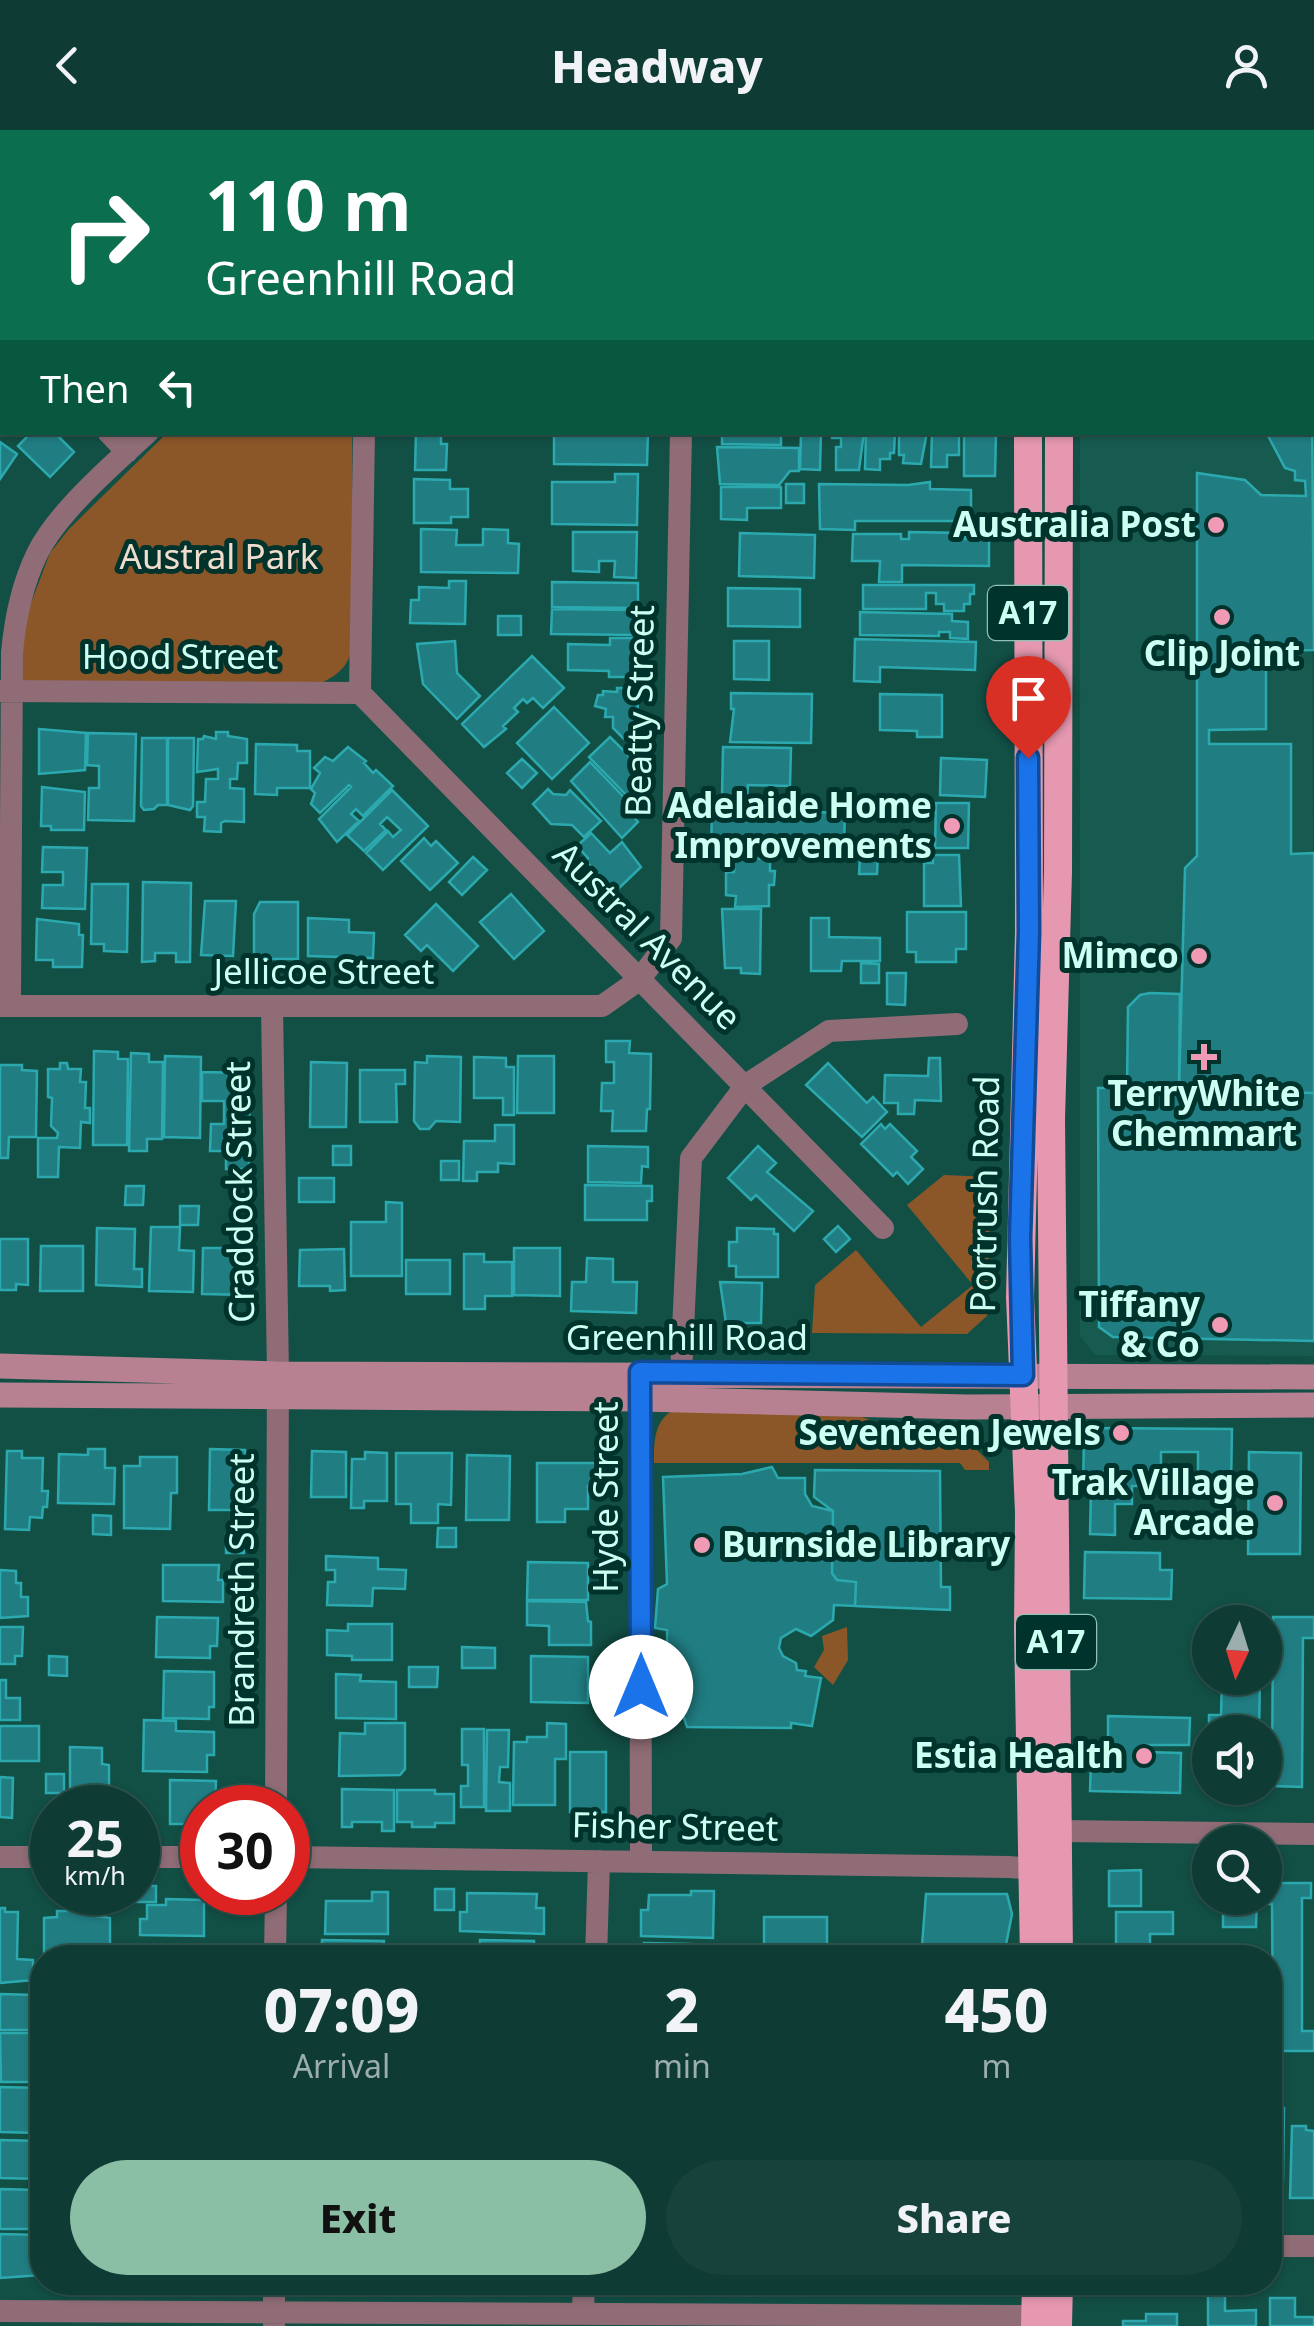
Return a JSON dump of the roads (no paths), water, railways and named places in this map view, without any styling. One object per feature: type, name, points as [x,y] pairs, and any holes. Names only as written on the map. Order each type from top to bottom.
[{"type":"highway","name":"Portrush Road","points":[[1028,435],[1029,932],[1020,1226],[1023,1375],[1038,1406],[1058,1831],[1046,1875],[1036,1945]]},
{"type":"highway","name":"Portrush Road","points":[[1057,1945],[1046,1875],[1038,1406],[1052,1375],[1059,435]]},
{"type":"highway","points":[[1038,2295],[1043,2323]]},
{"type":"highway","points":[[1043,2323],[1054,2295]]},
{"type":"main road","name":"Greenhill Road","points":[[0,1366],[278,1386],[640,1399],[1038,1406],[1314,1405]]},
{"type":"main road","name":"Greenhill Road","points":[[0,1395],[640,1372],[1314,1377]]},
{"type":"street","points":[[111,435],[127,452]]},
{"type":"street","points":[[5,1006],[6,691],[16,618],[38,552],[63,518],[145,435]]},
{"type":"street","points":[[360,693],[364,435]]},
{"type":"street","name":"Beatty Street","points":[[639,980],[671,938],[680,435]]},
{"type":"street","name":"Hood Street","points":[[6,691],[360,693]]},
{"type":"street","name":"Austral Avenue","points":[[360,693],[883,1228]]},
{"type":"street","name":"Jellicoe Street","points":[[5,1006],[602,1006],[639,980]]},
{"type":"street","name":"Craddock Street","points":[[272,1008],[278,1386]]},
{"type":"street","points":[[682,1373],[691,1158],[746,1085],[828,1031],[957,1024]]},
{"type":"street","name":"Hyde Street","points":[[640,1372],[641,1861]]},
{"type":"street","name":"Brandreth Street","points":[[276,1785],[278,1386]]},
{"type":"street","points":[[1058,1831],[1314,1834]]},
{"type":"street","points":[[0,1858],[30,1857]]},
{"type":"street","name":"Fisher Street","points":[[310,1858],[641,1861],[1046,1875]]},
{"type":"street","points":[[596,1945],[599,1861]]},
{"type":"street","points":[[276,1915],[276,1945]]},
{"type":"street","points":[[1282,2246],[1314,2246]]},
{"type":"street","points":[[583,2312],[584,2295]]},
{"type":"street","points":[[0,2311],[274,2320],[583,2312],[1043,2323]]},
{"type":"place","name":"Australia Post","points":[[1216,525]]},
{"type":"place","name":"Clip Joint","points":[[1222,617]]},
{"type":"place","name":"Adelaide Home Improvements","points":[[952,826]]},
{"type":"place","name":"Mimco","points":[[1199,956]]},
{"type":"place","name":"TerryWhite Chemmart","points":[[1204,1057]]},
{"type":"place","name":"Tiffany & Co","points":[[1220,1325]]},
{"type":"place","name":"Seventeen Jewels","points":[[1121,1433]]},
{"type":"place","name":"Trak Village Arcade","points":[[1275,1503]]},
{"type":"place","name":"Burnside Library","points":[[702,1545]]},
{"type":"place","name":"Estia Health","points":[[1144,1756]]},
{"type":"park label","name":"Austral Park","points":[[219,557]]}]
